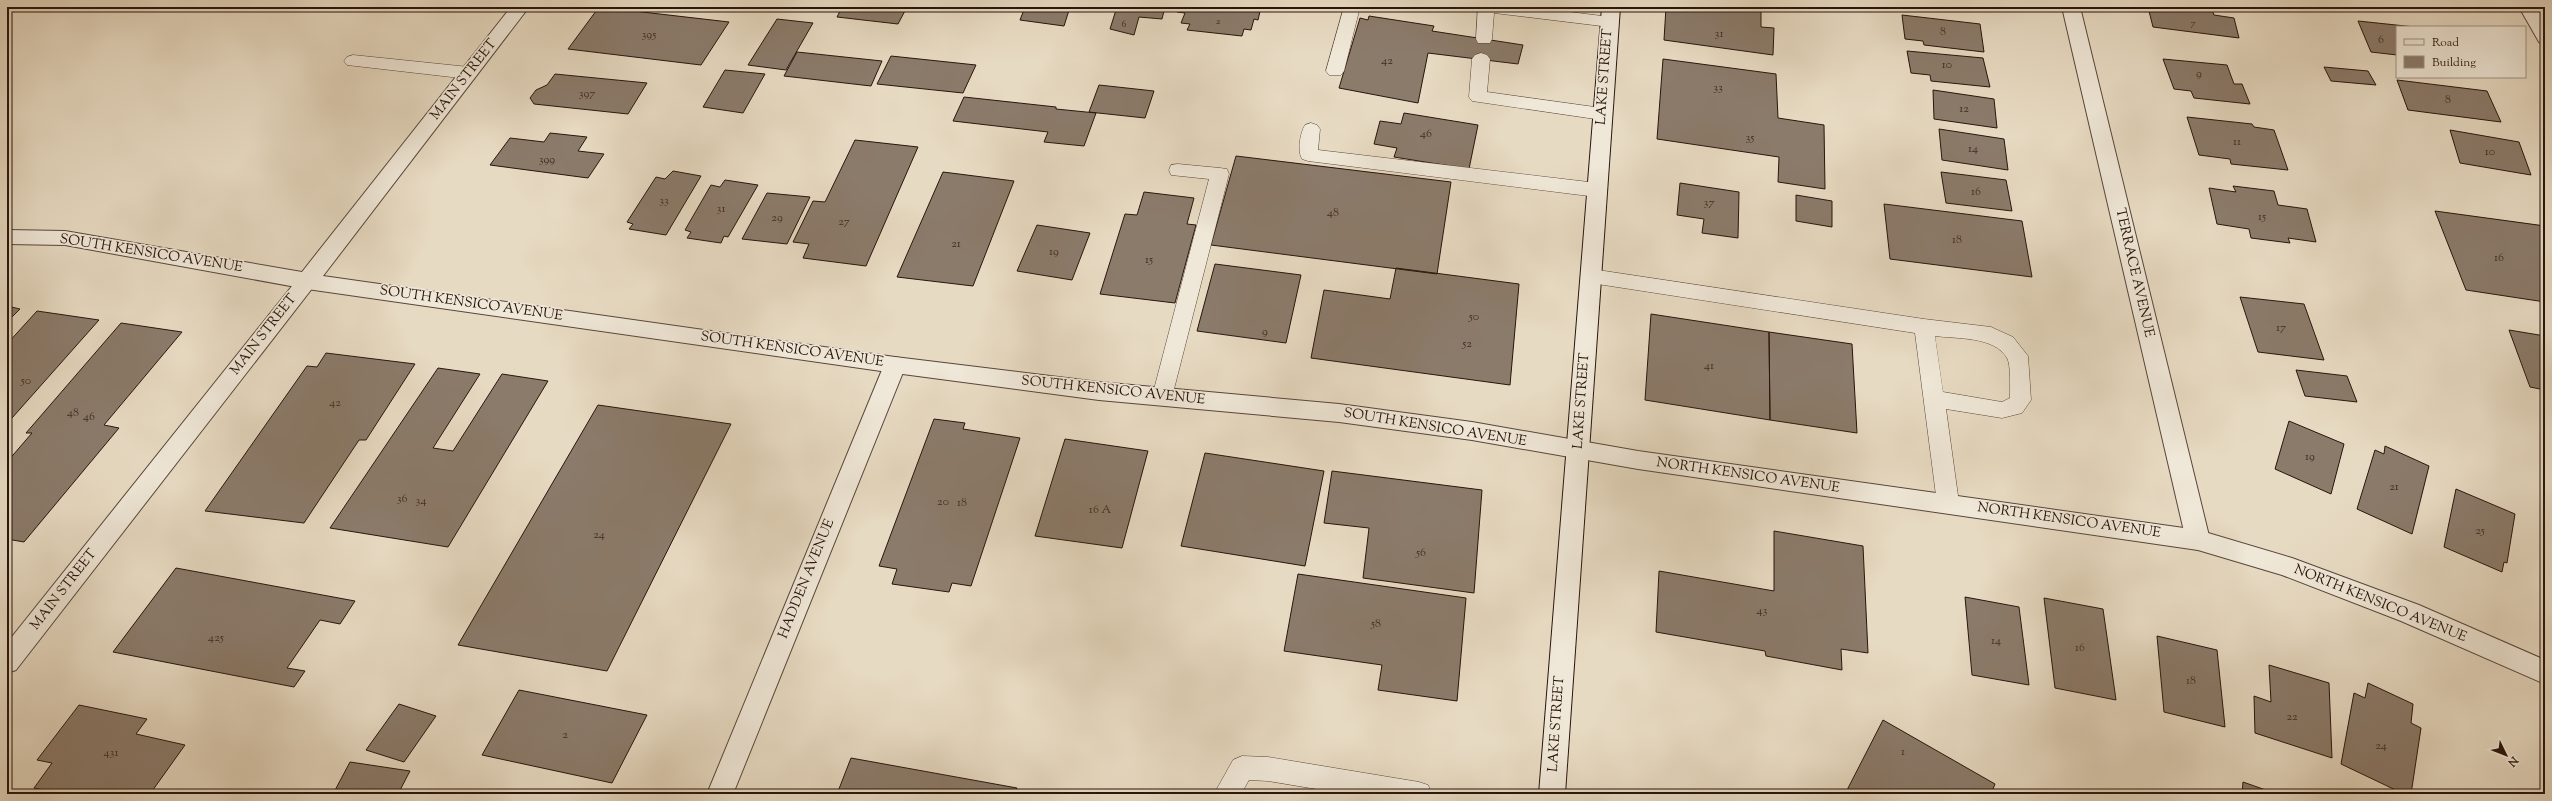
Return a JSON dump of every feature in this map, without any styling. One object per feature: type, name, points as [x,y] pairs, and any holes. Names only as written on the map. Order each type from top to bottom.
[{"type":"street","name":"MAIN STREET","points":[[7,662],[308,280],[520,7]]},
{"type":"street","name":"TERRACE AVENUE","points":[[2071,7],[2198,540]]},
{"type":"street","points":[[2528,7],[2545,38]]},
{"type":"street","name":"LAKE STREET","points":[[1552,794],[1610,15]]},
{"type":"street","name":"SOUTH KENSICO AVENUE","points":[[7,237],[65,238],[308,280],[895,365],[1099,391],[1339,413],[1465,430],[1578,451]]},
{"type":"street","name":"HADDEN AVENUE","points":[[720,794],[895,365]]},
{"type":"street","name":"NORTH KENSICO AVENUE","points":[[1578,451],[2198,540],[2284,565],[2410,613],[2542,671]]},
{"type":"lane","points":[[1335,71],[1352,7]]},
{"type":"lane","points":[[1484,39],[1487,7],[1610,15]]},
{"type":"lane","points":[[1480,59],[1478,97],[1602,114]]},
{"type":"lane","points":[[352,61],[469,73]]},
{"type":"lane","points":[[1311,129],[1308,155],[1597,190]]},
{"type":"lane","points":[[1162,396],[1220,174],[1178,170]]},
{"type":"lane","points":[[1591,276],[1924,328],[1991,336],[2006,343],[2018,356],[2021,400],[2015,407],[2002,410],[1932,398]]},
{"type":"lane","points":[[1924,328],[1932,398],[1948,503]]},
{"type":"lane","points":[[1227,794],[1242,768],[1268,769],[1419,794]]},
{"type":"building","points":[[599,7],[729,22],[701,65],[568,49]]},
{"type":"building","points":[[842,7],[907,7],[898,24],[837,17]]},
{"type":"building","points":[[1025,7],[1070,7],[1064,26],[1020,20]]},
{"type":"building","points":[[1108,7],[1165,7],[1162,19],[1139,17],[1134,35],[1110,29],[1116,10],[1107,9]]},
{"type":"building","points":[[1179,7],[1261,7],[1258,20],[1254,19],[1251,30],[1244,29],[1242,36],[1187,30],[1190,24],[1181,23],[1185,13],[1177,12]]},
{"type":"building","points":[[1666,7],[1761,7],[1761,27],[1774,28],[1773,55],[1664,40]]},
{"type":"building","points":[[2148,7],[2188,7],[2212,10],[2214,15],[2234,18],[2239,38],[2153,27]]},
{"type":"building","points":[[2412,7],[2438,7],[2439,10]]},
{"type":"building","points":[[1902,15],[1980,24],[1984,52],[1924,45],[1923,41],[1905,39]]},
{"type":"building","points":[[1369,16],[1434,26],[1432,31],[1523,45],[1518,64],[1428,53],[1418,103],[1339,88],[1360,18],[1368,20]]},
{"type":"building","points":[[777,19],[813,23],[786,70],[748,65]]},
{"type":"building","points":[[2358,21],[2406,26],[2396,26],[2396,55],[2371,52]]},
{"type":"building","points":[[1907,51],[1983,58],[1990,87],[1931,81],[1930,75],[1911,73]]},
{"type":"building","points":[[797,52],[882,61],[871,86],[784,76]]},
{"type":"building","points":[[891,56],[976,65],[963,93],[877,84]]},
{"type":"building","points":[[1663,59],[1776,74],[1778,118],[1824,125],[1825,189],[1778,182],[1779,157],[1657,139]]},
{"type":"building","points":[[2163,59],[2227,65],[2234,84],[2242,84],[2250,104],[2194,98],[2191,91],[2174,89]]},
{"type":"building","points":[[2324,67],[2368,71],[2376,85],[2331,81]]},
{"type":"building","points":[[725,70],[765,74],[743,113],[703,107]]},
{"type":"building","points":[[555,74],[647,83],[628,114],[534,104],[530,98],[536,90],[547,85]]},
{"type":"building","points":[[2397,80],[2487,91],[2501,122],[2408,110]]},
{"type":"building","points":[[1099,85],[1154,91],[1145,118],[1089,112]]},
{"type":"building","points":[[1933,90],[1994,99],[1997,128],[1934,119]]},
{"type":"building","points":[[964,97],[1096,113],[1084,146],[1044,142],[1048,132],[953,121]]},
{"type":"building","points":[[1404,113],[1478,125],[1469,169],[1394,157],[1397,148],[1374,144],[1380,121],[1401,124]]},
{"type":"building","points":[[2187,117],[2252,124],[2254,127],[2274,130],[2288,170],[2231,164],[2230,159],[2199,155]]},
{"type":"building","points":[[1939,129],[2004,139],[2008,170],[1942,160]]},
{"type":"building","points":[[2450,130],[2519,142],[2531,175],[2460,163]]},
{"type":"building","points":[[550,133],[587,137],[578,151],[604,154],[588,178],[490,165],[510,138],[544,142]]},
{"type":"building","points":[[855,140],[918,147],[866,266],[803,258],[809,244],[793,242],[813,201],[825,202]]},
{"type":"building","points":[[1236,156],[1451,182],[1437,274],[1211,245]]},
{"type":"building","points":[[673,171],[701,176],[666,235],[629,229],[633,224],[627,222],[656,177],[665,179]]},
{"type":"building","points":[[943,172],[1014,181],[973,286],[897,277]]},
{"type":"building","points":[[1941,172],[2006,180],[2012,211],[1946,203]]},
{"type":"building","points":[[725,180],[758,185],[728,237],[724,236],[721,243],[687,238],[691,232],[685,230],[711,185],[720,187]]},
{"type":"building","points":[[1680,183],[1739,192],[1738,238],[1702,233],[1704,219],[1677,215]]},
{"type":"building","points":[[2233,186],[2274,191],[2278,205],[2307,209],[2316,242],[2288,238],[2290,243],[2251,238],[2249,229],[2217,224],[2209,188],[2236,192]]},
{"type":"building","points":[[1144,192],[1194,198],[1187,224],[1196,225],[1175,303],[1100,294],[1125,214],[1137,215]]},
{"type":"building","points":[[767,193],[810,197],[787,244],[742,239]]},
{"type":"building","points":[[1796,195],[1832,201],[1832,227],[1796,221]]},
{"type":"building","points":[[1884,204],[2022,221],[2032,277],[1890,259]]},
{"type":"building","points":[[2435,211],[2545,226],[2545,302],[2466,290]]},
{"type":"building","points":[[1037,225],[1090,233],[1072,280],[1017,271]]},
{"type":"building","points":[[1215,264],[1301,275],[1286,343],[1197,331]]},
{"type":"building","points":[[1396,268],[1519,284],[1510,385],[1311,358],[1324,290],[1390,299]]},
{"type":"building","points":[[2240,297],[2304,304],[2324,360],[2258,352]]},
{"type":"building","points":[[7,306],[20,309],[7,322]]},
{"type":"building","points":[[37,311],[99,320],[12,418],[7,418],[7,344]]},
{"type":"building","points":[[1651,314],[1769,332],[1770,420],[1645,400]]},
{"type":"building","points":[[121,323],[182,332],[104,425],[119,428],[24,542],[7,539],[7,462],[32,433],[26,433]]},
{"type":"building","points":[[2509,330],[2545,336],[2545,390],[2530,387]]},
{"type":"building","points":[[1769,332],[1852,344],[1857,433],[1770,420]]},
{"type":"building","points":[[326,353],[415,364],[366,440],[359,440],[304,523],[205,511],[307,366],[317,367]]},
{"type":"building","points":[[438,368],[480,374],[433,448],[453,451],[502,374],[548,381],[448,547],[330,528]]},
{"type":"building","points":[[2296,370],[2347,376],[2357,402],[2305,396]]},
{"type":"building","points":[[598,405],[731,424],[607,671],[458,645]]},
{"type":"building","points":[[934,419],[965,423],[963,429],[1020,438],[971,586],[952,583],[949,592],[892,584],[897,569],[879,566]]},
{"type":"building","points":[[2289,421],[2344,444],[2331,494],[2275,469]]},
{"type":"building","points":[[1065,439],[1148,451],[1122,548],[1035,536]]},
{"type":"building","points":[[2385,446],[2429,466],[2412,534],[2357,509],[2375,450],[2384,454]]},
{"type":"building","points":[[1205,453],[1324,471],[1305,566],[1181,546]]},
{"type":"building","points":[[1332,471],[1482,490],[1474,593],[1363,578],[1369,528],[1324,523]]},
{"type":"building","points":[[2456,489],[2515,514],[2507,563],[2504,562],[2502,572],[2444,547]]},
{"type":"building","points":[[1774,531],[1863,546],[1868,653],[1841,649],[1842,670],[1766,656],[1765,651],[1656,632],[1659,571],[1774,591]]},
{"type":"building","points":[[176,568],[355,601],[340,624],[320,620],[287,668],[305,671],[294,687],[113,652]]},
{"type":"building","points":[[1298,574],[1466,598],[1457,701],[1378,690],[1382,665],[1284,651]]},
{"type":"building","points":[[1965,597],[2019,607],[2029,685],[1972,675]]},
{"type":"building","points":[[2044,598],[2103,609],[2116,700],[2055,688]]},
{"type":"building","points":[[2157,636],[2217,650],[2225,727],[2164,712]]},
{"type":"building","points":[[2269,665],[2329,683],[2332,758],[2255,733],[2254,696],[2271,702]]},
{"type":"building","points":[[2368,683],[2413,704],[2411,723],[2421,728],[2411,794],[2404,794],[2341,764],[2354,693],[2365,698]]},
{"type":"building","points":[[519,690],[647,715],[612,783],[482,755]]},
{"type":"building","points":[[399,704],[436,716],[404,762],[366,750]]},
{"type":"building","points":[[79,705],[147,719],[136,734],[185,745],[150,794],[62,794],[34,788],[52,763],[37,760]]},
{"type":"building","points":[[1883,720],[1995,784],[1991,794],[1845,794]]},
{"type":"building","points":[[851,758],[1017,788],[1015,794],[837,794]]},
{"type":"building","points":[[350,762],[410,771],[398,794],[333,794]]},
{"type":"building","points":[[2243,782],[2277,794],[2242,794]]},
{"type":"building","points":[[474,790],[495,794],[472,794]]}]
